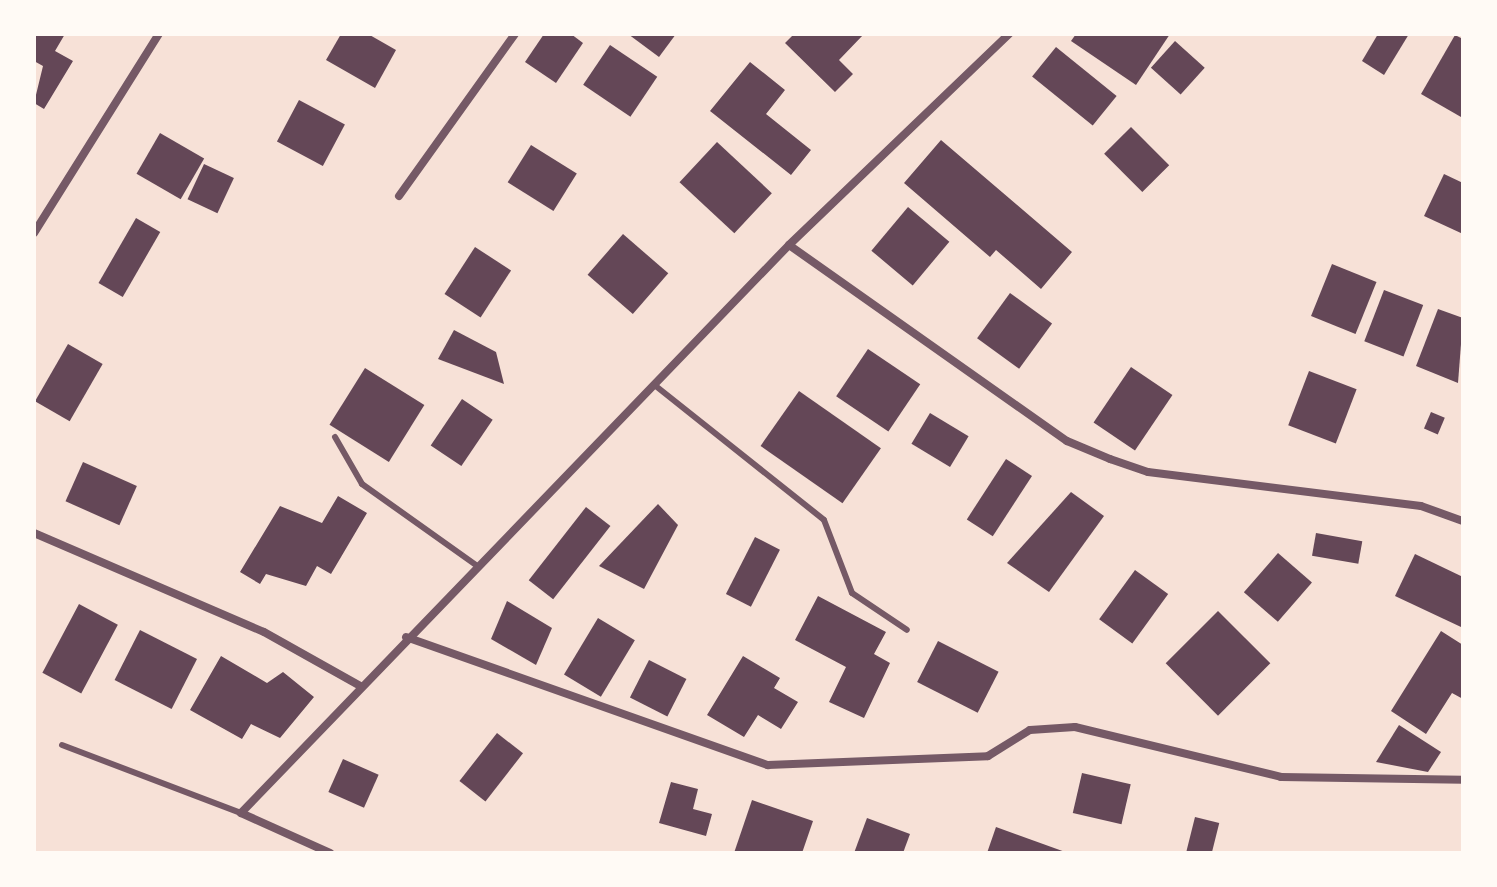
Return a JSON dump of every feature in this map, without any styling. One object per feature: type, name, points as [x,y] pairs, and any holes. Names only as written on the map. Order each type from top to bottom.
[{"type":"street","points":[[34,233],[159,34]]},
{"type":"street","points":[[399,196],[515,34]]},
{"type":"street","points":[[330,853],[241,813],[406,637],[657,387],[789,245],[1009,34]]},
{"type":"street","points":[[789,245],[1055,433],[1110,459],[1148,472],[1421,506],[1463,521]]},
{"type":"street","points":[[34,533],[264,632],[362,687]]},
{"type":"street","points":[[406,637],[768,765],[988,756],[1030,730],[1075,727],[1281,777],[1463,780]]},
{"type":"lane","points":[[657,387],[824,520],[852,593],[907,630]]},
{"type":"lane","points":[[335,437],[362,484],[479,567]]},
{"type":"lane","points":[[62,745],[241,813]]},
{"type":"building","points":[[34,34],[65,34],[55,51],[73,61],[44,109],[34,103],[43,66],[34,61]]},
{"type":"building","points":[[341,34],[368,34],[396,50],[375,88],[326,60]]},
{"type":"building","points":[[544,34],[571,34],[583,43],[556,83],[525,62]]},
{"type":"building","points":[[628,34],[676,34],[659,57]]},
{"type":"building","points":[[794,34],[864,34],[839,60],[853,74],[835,92],[785,43]]},
{"type":"building","points":[[1076,34],[1170,34],[1136,85],[1071,41]]},
{"type":"building","points":[[1378,34],[1409,34],[1384,75],[1362,61]]},
{"type":"building","points":[[1455,35],[1463,39],[1461,117],[1421,94]]},
{"type":"building","points":[[1175,41],[1205,68],[1181,95],[1151,68]]},
{"type":"building","points":[[610,45],[657,77],[630,117],[583,85]]},
{"type":"building","points":[[1056,47],[1117,96],[1093,126],[1032,77]]},
{"type":"building","points":[[750,62],[785,90],[766,114],[811,150],[791,175],[710,111]]},
{"type":"building","points":[[299,100],[345,124],[323,166],[277,141]]},
{"type":"building","points":[[1131,127],[1169,165],[1142,192],[1104,154]]},
{"type":"building","points":[[160,133],[204,158],[181,199],[136,174]]},
{"type":"building","points":[[941,140],[1072,252],[1041,289],[996,250],[990,257],[904,183]]},
{"type":"building","points":[[717,142],[772,193],[734,233],[679,182]]},
{"type":"building","points":[[531,145],[577,174],[553,211],[508,182]]},
{"type":"building","points":[[204,164],[234,178],[217,213],[188,199]]},
{"type":"building","points":[[1444,174],[1463,183],[1463,234],[1424,216]]},
{"type":"building","points":[[908,207],[949,242],[913,285],[871,251]]},
{"type":"building","points":[[136,218],[160,232],[123,297],[99,283]]},
{"type":"building","points":[[623,234],[668,273],[633,314],[588,275]]},
{"type":"building","points":[[475,247],[511,270],[481,317],[445,294]]},
{"type":"building","points":[[1332,264],[1377,282],[1356,334],[1311,316]]},
{"type":"building","points":[[1384,290],[1423,305],[1404,356],[1364,341]]},
{"type":"building","points":[[1010,293],[1052,324],[1019,369],[977,338]]},
{"type":"building","points":[[1438,309],[1463,318],[1458,383],[1416,366]]},
{"type":"building","points":[[454,330],[496,352],[504,384],[438,359]]},
{"type":"building","points":[[68,344],[103,364],[70,421],[35,401]]},
{"type":"building","points":[[868,349],[920,384],[888,431],[836,396]]},
{"type":"building","points":[[1131,367],[1172,395],[1135,451],[1094,423]]},
{"type":"building","points":[[365,368],[424,405],[389,462],[329,425]]},
{"type":"building","points":[[1309,371],[1357,389],[1336,443],[1288,425]]},
{"type":"building","points":[[799,391],[881,448],[842,503],[761,446]]},
{"type":"building","points":[[462,399],[493,420],[461,466],[431,445]]},
{"type":"building","points":[[1431,412],[1445,418],[1438,434],[1424,429]]},
{"type":"building","points":[[930,413],[969,436],[950,467],[911,444]]},
{"type":"building","points":[[1006,459],[1032,476],[993,536],[967,519]]},
{"type":"building","points":[[83,462],[137,486],[119,525],[66,501]]},
{"type":"building","points":[[1071,492],[1104,516],[1049,592],[1007,563]]},
{"type":"building","points":[[338,496],[367,513],[331,574],[317,566],[306,586],[266,574],[260,584],[240,572],[280,506],[322,523]]},
{"type":"building","points":[[658,504],[678,525],[644,589],[599,566]]},
{"type":"building","points":[[586,507],[610,526],[553,599],[529,580]]},
{"type":"building","points":[[1316,533],[1362,541],[1358,564],[1312,556]]},
{"type":"building","points":[[755,537],[780,550],[751,607],[726,594]]},
{"type":"building","points":[[1278,553],[1312,583],[1278,622],[1244,592]]},
{"type":"building","points":[[1415,554],[1463,577],[1461,627],[1395,596]]},
{"type":"building","points":[[1135,570],[1168,594],[1132,643],[1099,619]]},
{"type":"building","points":[[818,596],[886,632],[874,654],[890,663],[864,718],[829,702],[846,667],[795,640]]},
{"type":"building","points":[[507,601],[552,628],[536,665],[491,639]]},
{"type":"building","points":[[79,604],[118,625],[81,694],[42,673]]},
{"type":"building","points":[[1218,611],[1270,663],[1218,716],[1166,663]]},
{"type":"building","points":[[598,618],[635,640],[601,697],[564,675]]},
{"type":"building","points":[[140,630],[197,659],[172,709],[115,680]]},
{"type":"building","points":[[1441,631],[1463,645],[1463,699],[1452,693],[1426,734],[1391,711]]},
{"type":"building","points":[[938,641],[999,672],[978,713],[917,682]]},
{"type":"building","points":[[221,656],[267,683],[283,672],[314,697],[280,738],[251,724],[242,739],[190,710]]},
{"type":"building","points":[[743,656],[780,678],[774,688],[798,702],[781,729],[758,715],[744,737],[707,715]]},
{"type":"building","points":[[649,660],[686,679],[667,716],[630,697]]},
{"type":"building","points":[[1399,725],[1441,752],[1428,772],[1376,762]]},
{"type":"building","points":[[497,733],[523,753],[485,801],[459,781]]},
{"type":"building","points":[[343,759],[379,775],[364,808],[328,792]]},
{"type":"building","points":[[1082,773],[1131,784],[1121,824],[1073,813]]},
{"type":"building","points":[[671,782],[698,789],[693,809],[712,814],[706,836],[659,823]]},
{"type":"building","points":[[752,800],[813,821],[802,853],[734,853]]},
{"type":"building","points":[[1195,817],[1219,823],[1212,853],[1187,851]]},
{"type":"building","points":[[867,818],[910,834],[903,853],[854,853]]},
{"type":"building","points":[[996,827],[1068,853],[987,853]]}]
